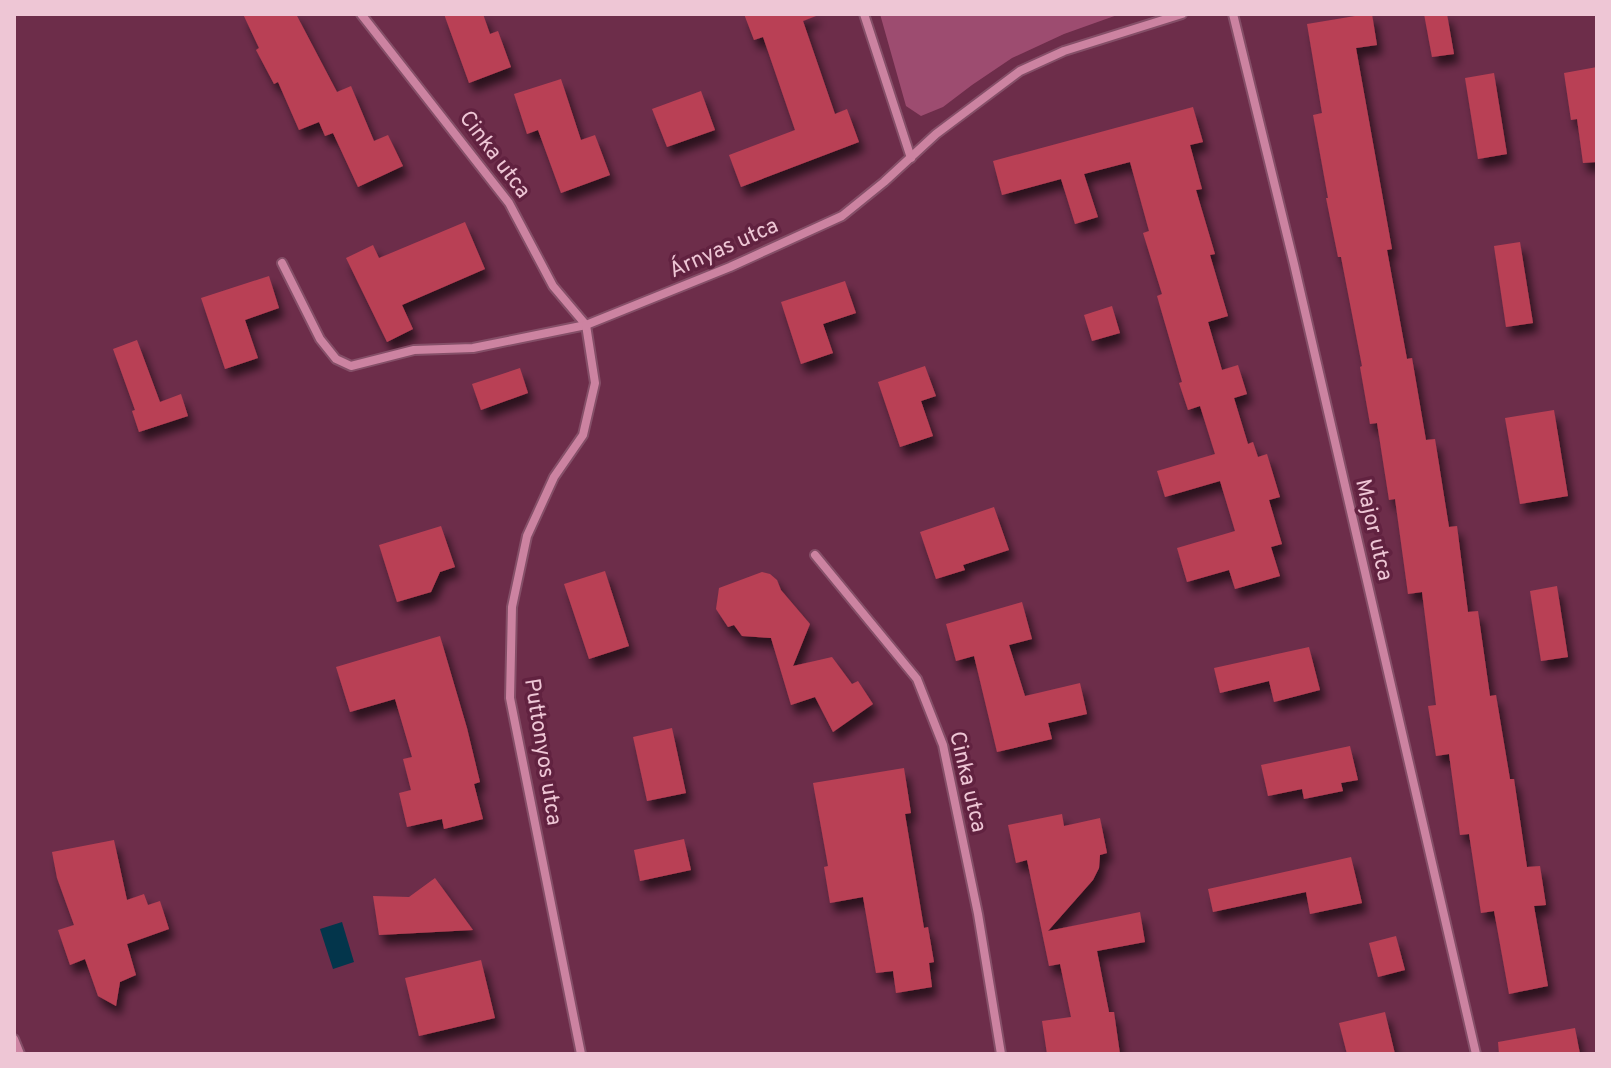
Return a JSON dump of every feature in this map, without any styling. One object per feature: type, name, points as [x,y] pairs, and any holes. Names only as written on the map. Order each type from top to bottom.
[{"type":"street","name":"Cinka utca","points":[[361,14],[509,203],[553,286],[586,325]]},
{"type":"street","points":[[864,14],[911,158]]},
{"type":"street","name":"Árnyas utca","points":[[282,263],[320,339],[336,359],[351,366],[414,350],[473,348],[586,325],[730,267],[842,216],[936,134],[1020,71],[1064,51],[1182,14]]},
{"type":"street","name":"Major utca","points":[[1233,14],[1298,280],[1476,1054]]},
{"type":"street","name":"Puttonyos utca","points":[[581,1054],[510,698],[512,607],[527,536],[554,477],[583,435],[595,383],[586,325]]},
{"type":"street","name":"Cinka utca","points":[[815,555],[917,679],[943,745],[978,914],[1001,1054]]},
{"type":"street","points":[[14,1039],[20,1054]]},
{"type":"shaded area","points":[[880,14],[1120,14],[1064,34],[1012,58],[943,107],[921,116],[906,106]]},
{"type":"water","points":[[342,922],[354,962],[333,969],[320,929]]},
{"type":"building","points":[[243,14],[296,14],[337,92],[351,86],[374,141],[388,135],[403,166],[358,187],[333,133],[325,136],[319,122],[299,130],[278,82],[274,84],[256,50],[259,48]]},
{"type":"building","points":[[444,14],[483,14],[490,34],[498,31],[511,67],[469,83]]},
{"type":"building","points":[[744,14],[816,14],[803,21],[835,114],[847,109],[859,142],[741,187],[729,155],[795,130],[763,37],[754,40]]},
{"type":"building","points":[[1372,14],[1377,45],[1356,48],[1392,249],[1387,250],[1407,359],[1412,358],[1426,440],[1435,439],[1449,527],[1457,526],[1468,612],[1478,611],[1490,696],[1496,695],[1510,779],[1514,779],[1527,867],[1540,866],[1546,905],[1534,906],[1548,986],[1509,994],[1494,911],[1481,913],[1469,834],[1460,835],[1449,754],[1436,756],[1428,706],[1436,705],[1422,592],[1408,594],[1395,499],[1389,500],[1377,423],[1370,424],[1362,366],[1326,198],[1313,115],[1322,113],[1307,24]]},
{"type":"building","points":[[1424,14],[1447,14],[1454,54],[1432,57]]},
{"type":"building","points":[[1597,67],[1597,162],[1583,163],[1577,119],[1571,120],[1564,73]]},
{"type":"building","points":[[1494,73],[1507,154],[1478,159],[1465,78]]},
{"type":"building","points":[[561,79],[581,140],[595,135],[610,175],[561,193],[538,130],[527,134],[514,94]]},
{"type":"building","points":[[701,91],[715,130],[667,147],[652,109]]},
{"type":"building","points":[[1193,107],[1203,142],[1190,145],[1202,189],[1196,190],[1215,254],[1210,255],[1228,316],[1208,322],[1222,370],[1238,365],[1247,394],[1234,398],[1248,444],[1253,442],[1258,457],[1267,454],[1280,497],[1269,500],[1282,544],[1271,547],[1280,576],[1235,589],[1229,570],[1187,582],[1177,548],[1235,531],[1220,481],[1165,497],[1157,471],[1215,454],[1200,406],[1188,410],[1179,383],[1182,382],[1157,296],[1162,294],[1143,233],[1149,231],[1130,162],[1084,174],[1098,217],[1075,224],[1061,179],[1002,195],[993,161]]},
{"type":"building","points":[[465,222],[485,269],[402,305],[413,329],[387,342],[346,258],[373,245],[379,258]]},
{"type":"building","points":[[1520,242],[1533,323],[1506,327],[1494,246]]},
{"type":"building","points":[[269,276],[279,308],[245,320],[258,358],[225,369],[201,298]]},
{"type":"building","points":[[845,281],[856,313],[823,324],[833,353],[801,364],[781,302]]},
{"type":"building","points":[[1112,306],[1120,333],[1092,341],[1084,315]]},
{"type":"building","points":[[137,340],[160,402],[181,394],[188,416],[139,432],[132,411],[135,410],[113,349]]},
{"type":"building","points":[[925,366],[936,396],[921,401],[933,436],[900,447],[878,382]]},
{"type":"building","points":[[520,368],[528,393],[481,410],[472,384]]},
{"type":"building","points":[[1554,410],[1568,496],[1520,504],[1505,418]]},
{"type":"building","points":[[994,507],[1009,550],[963,565],[965,570],[936,579],[920,532]]},
{"type":"building","points":[[441,526],[455,567],[440,572],[431,592],[397,602],[379,545]]},
{"type":"building","points":[[605,571],[629,646],[589,659],[564,584]]},
{"type":"building","points":[[762,572],[777,580],[781,590],[810,624],[793,666],[832,657],[852,684],[858,681],[873,704],[833,732],[815,697],[791,705],[771,638],[742,636],[734,625],[728,627],[716,609],[719,588]]},
{"type":"building","points":[[1557,586],[1568,657],[1541,661],[1530,591]]},
{"type":"building","points":[[1022,602],[1032,639],[1009,645],[1025,696],[1080,683],[1087,714],[1048,723],[1052,739],[997,752],[974,656],[956,661],[946,624]]},
{"type":"building","points":[[440,636],[480,782],[474,784],[483,819],[444,829],[442,819],[407,827],[399,793],[411,790],[403,759],[412,757],[395,699],[350,712],[336,667]]},
{"type":"building","points":[[1309,647],[1320,690],[1274,702],[1269,681],[1220,693],[1214,668]]},
{"type":"building","points":[[672,728],[686,793],[647,801],[633,737]]},
{"type":"building","points":[[1350,746],[1358,780],[1341,783],[1343,791],[1304,799],[1302,789],[1268,796],[1261,765]]},
{"type":"building","points":[[904,768],[911,813],[905,814],[924,928],[928,927],[934,962],[929,963],[932,987],[896,993],[893,971],[876,973],[863,897],[830,903],[824,867],[828,866],[813,783]]},
{"type":"building","points":[[1062,814],[1064,826],[1100,818],[1107,853],[1100,855],[1099,868],[1093,880],[1048,931],[1140,912],[1145,942],[1097,951],[1109,1012],[1114,1012],[1120,1054],[1047,1054],[1042,1021],[1071,1017],[1060,964],[1049,966],[1027,860],[1016,863],[1008,825]]},
{"type":"building","points":[[684,839],[691,870],[640,881],[634,850]]},
{"type":"building","points":[[114,840],[127,900],[144,894],[148,905],[160,901],[169,929],[127,944],[136,975],[120,982],[116,1006],[98,996],[85,959],[70,965],[58,930],[74,925],[57,878],[52,852]]},
{"type":"building","points":[[1351,857],[1362,903],[1310,914],[1306,892],[1213,912],[1208,889]]},
{"type":"building","points":[[435,878],[473,930],[379,935],[373,896],[409,897]]},
{"type":"building","points":[[1396,936],[1405,970],[1378,977],[1369,943]]},
{"type":"building","points":[[481,960],[495,1018],[419,1036],[405,978]]},
{"type":"building","points":[[1385,1012],[1395,1054],[1347,1054],[1339,1023]]},
{"type":"building","points":[[1575,1028],[1580,1054],[1499,1054],[1498,1042]]}]
